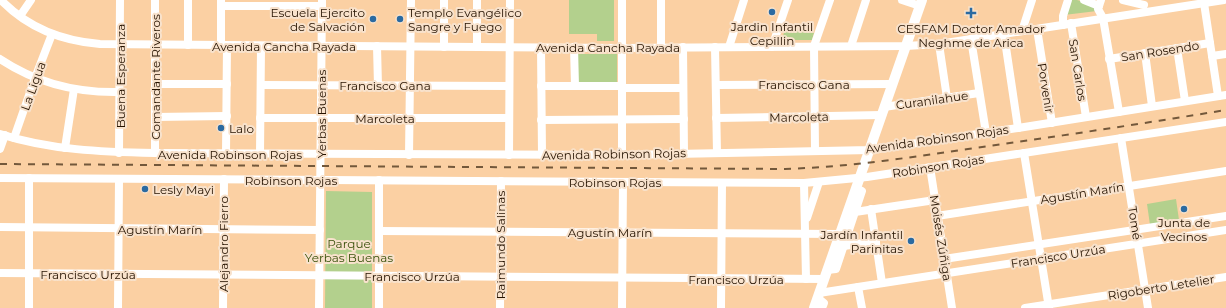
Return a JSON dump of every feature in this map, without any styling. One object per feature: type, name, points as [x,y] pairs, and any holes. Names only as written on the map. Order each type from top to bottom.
[{"type":"main road","points":[[814,308],[920,3]]},
{"type":"street","name":"Avenida Cancha Rayada","points":[[2,0],[20,16],[37,27],[52,34],[82,42],[120,45],[622,48],[906,46],[938,44],[1071,24],[1103,18],[1144,6],[1194,2],[1204,3],[1224,0]]},
{"type":"street","points":[[20,16],[31,0]]},
{"type":"street","name":"Buena Esperanza","points":[[120,0],[120,153]]},
{"type":"street","name":"Comandante Riveros","points":[[155,0],[155,153]]},
{"type":"street","points":[[188,0],[188,45]]},
{"type":"street","points":[[409,155],[411,0]]},
{"type":"street","points":[[444,0],[444,47]]},
{"type":"street","points":[[477,0],[477,47]]},
{"type":"street","points":[[509,155],[510,0]]},
{"type":"street","points":[[622,0],[622,155]]},
{"type":"street","points":[[661,0],[661,47]]},
{"type":"street","points":[[729,47],[744,0]]},
{"type":"street","points":[[772,47],[788,0]]},
{"type":"street","points":[[815,151],[814,46],[830,0]]},
{"type":"street","points":[[850,46],[866,0]]},
{"type":"street","points":[[902,0],[920,3]]},
{"type":"street","points":[[1022,31],[1032,0]]},
{"type":"street","name":"San Carlos","points":[[1063,25],[1063,16],[1068,0]]},
{"type":"street","points":[[1084,0],[1100,3],[1098,9],[1103,18],[1119,112]]},
{"type":"street","points":[[1123,0],[1144,6]]},
{"type":"street","points":[[226,154],[227,84],[221,3],[322,3]]},
{"type":"street","name":"Yerbas Buenas","points":[[319,308],[322,3]]},
{"type":"street","points":[[1204,3],[1212,56],[1222,95]]},
{"type":"street","name":"San Carlos","points":[[1071,24],[1086,117]]},
{"type":"street","name":"Porvenir","points":[[1037,29],[1052,123]]},
{"type":"street","name":"La Ligua","points":[[14,138],[52,34]]},
{"type":"street","points":[[1004,34],[1018,128]]},
{"type":"street","points":[[971,39],[986,133]]},
{"type":"street","name":"San Rosendo","points":[[1109,59],[1210,43]]},
{"type":"street","points":[[938,44],[947,98]]},
{"type":"street","points":[[260,154],[261,46]]},
{"type":"street","points":[[378,46],[378,86]]},
{"type":"street","points":[[541,47],[542,155]]},
{"type":"street","points":[[574,47],[575,86]]},
{"type":"street","points":[[683,47],[684,154]]},
{"type":"street","points":[[715,47],[717,153]]},
{"type":"street","points":[[1177,48],[1185,101]]},
{"type":"street","points":[[1145,53],[1152,106]]},
{"type":"street","name":"San Rosendo","points":[[1212,56],[1226,54]]},
{"type":"street","points":[[0,59],[35,78],[74,89],[97,92],[120,92]]},
{"type":"street","points":[[155,84],[227,84]]},
{"type":"street","name":"Francisco Gana","points":[[716,85],[892,84]]},
{"type":"street","name":"Francisco Gana","points":[[261,85],[510,86]]},
{"type":"street","points":[[541,86],[683,88]]},
{"type":"street","points":[[65,148],[74,89]]},
{"type":"street","name":"Curanilahue","points":[[883,111],[979,93]]},
{"type":"street","name":"Avenida Robinson Rojas","points":[[2,135],[65,148],[120,153],[622,155],[870,150],[1052,123],[1222,95]]},
{"type":"street","name":"Marcoleta","points":[[716,118],[815,116],[883,111]]},
{"type":"street","points":[[155,117],[227,116]]},
{"type":"street","name":"Marcoleta","points":[[260,118],[509,118]]},
{"type":"street","points":[[541,120],[684,119]]},
{"type":"street","name":"Robinson Rojas","points":[[0,178],[804,183],[860,178],[1226,122]]},
{"type":"street","points":[[0,149],[2,135]]},
{"type":"street","name":"Tomé","points":[[1121,138],[1148,308]]},
{"type":"street","points":[[1024,153],[1049,306]]},
{"type":"street","name":"Moisés Zúñiga","points":[[930,167],[952,308]]},
{"type":"street","name":"Agustín Marín","points":[[937,216],[1226,171]]},
{"type":"street","points":[[29,178],[29,308]]},
{"type":"street","points":[[118,308],[119,179]]},
{"type":"street","name":"Alejandro Fierro","points":[[223,308],[224,179]]},
{"type":"street","points":[[379,308],[380,180]]},
{"type":"street","name":"Raimundo Salinas","points":[[500,308],[501,181]]},
{"type":"street","points":[[622,308],[623,182]]},
{"type":"street","points":[[805,224],[819,182]]},
{"type":"street","points":[[721,308],[722,183]]},
{"type":"street","points":[[804,183],[806,279]]},
{"type":"street","points":[[826,275],[836,269],[844,246],[862,191],[856,188]]},
{"type":"street","points":[[855,212],[935,200]]},
{"type":"street","points":[[872,209],[882,283]]},
{"type":"street","name":"Francisco Urzúa","points":[[944,260],[1226,216]]},
{"type":"street","name":"Agustín Marín","points":[[0,227],[320,230]]},
{"type":"street","name":"Francisco Urzúa","points":[[819,295],[882,283],[1226,230]]},
{"type":"street","name":"Agustín Marín","points":[[379,231],[840,234]]},
{"type":"street","points":[[844,246],[876,241]]},
{"type":"street","name":"Francisco Urzúa","points":[[0,273],[721,279],[806,279],[826,275]]},
{"type":"street","name":"Rigoberto Letelier","points":[[1025,308],[1049,306],[1145,289],[1226,277]]},
{"type":"street","points":[[858,287],[862,308]]},
{"type":"street","points":[[819,295],[824,303],[822,308]]},
{"type":"green space","points":[[569,0],[614,0],[614,41],[597,41],[597,34],[569,34]]},
{"type":"green space","points":[[1068,0],[1077,0],[1097,6],[1097,11],[1064,15]]},
{"type":"green space","points":[[786,25],[814,33],[812,40],[782,40]]},
{"type":"green space","points":[[578,54],[617,54],[617,83],[578,83]]},
{"type":"green space","name":"Parque Yerbas Buenas","points":[[326,191],[372,192],[372,308],[325,308]]},
{"type":"green space","points":[[1176,199],[1179,220],[1150,225],[1147,204]]},
{"type":"railway","points":[[0,164],[785,169],[900,159],[1226,110]]},
{"type":"place","name":"Jardin Infantil Cepillin","points":[[772,12]]},
{"type":"place","name":"CESFAM Doctor Amador Neghme de Arica","points":[[971,13]]},
{"type":"place","name":"Escuela Ejercito de Salvación","points":[[373,19]]},
{"type":"place","name":"Templo Evangélico Sangre y Fuego","points":[[400,19]]},
{"type":"place","name":"Lalo","points":[[221,128]]},
{"type":"place","name":"Lesly Mayi","points":[[145,189]]},
{"type":"place","name":"Junta de Vecinos","points":[[1184,209]]},
{"type":"place","name":"Jardín Infantil Parinitas","points":[[911,241]]}]
